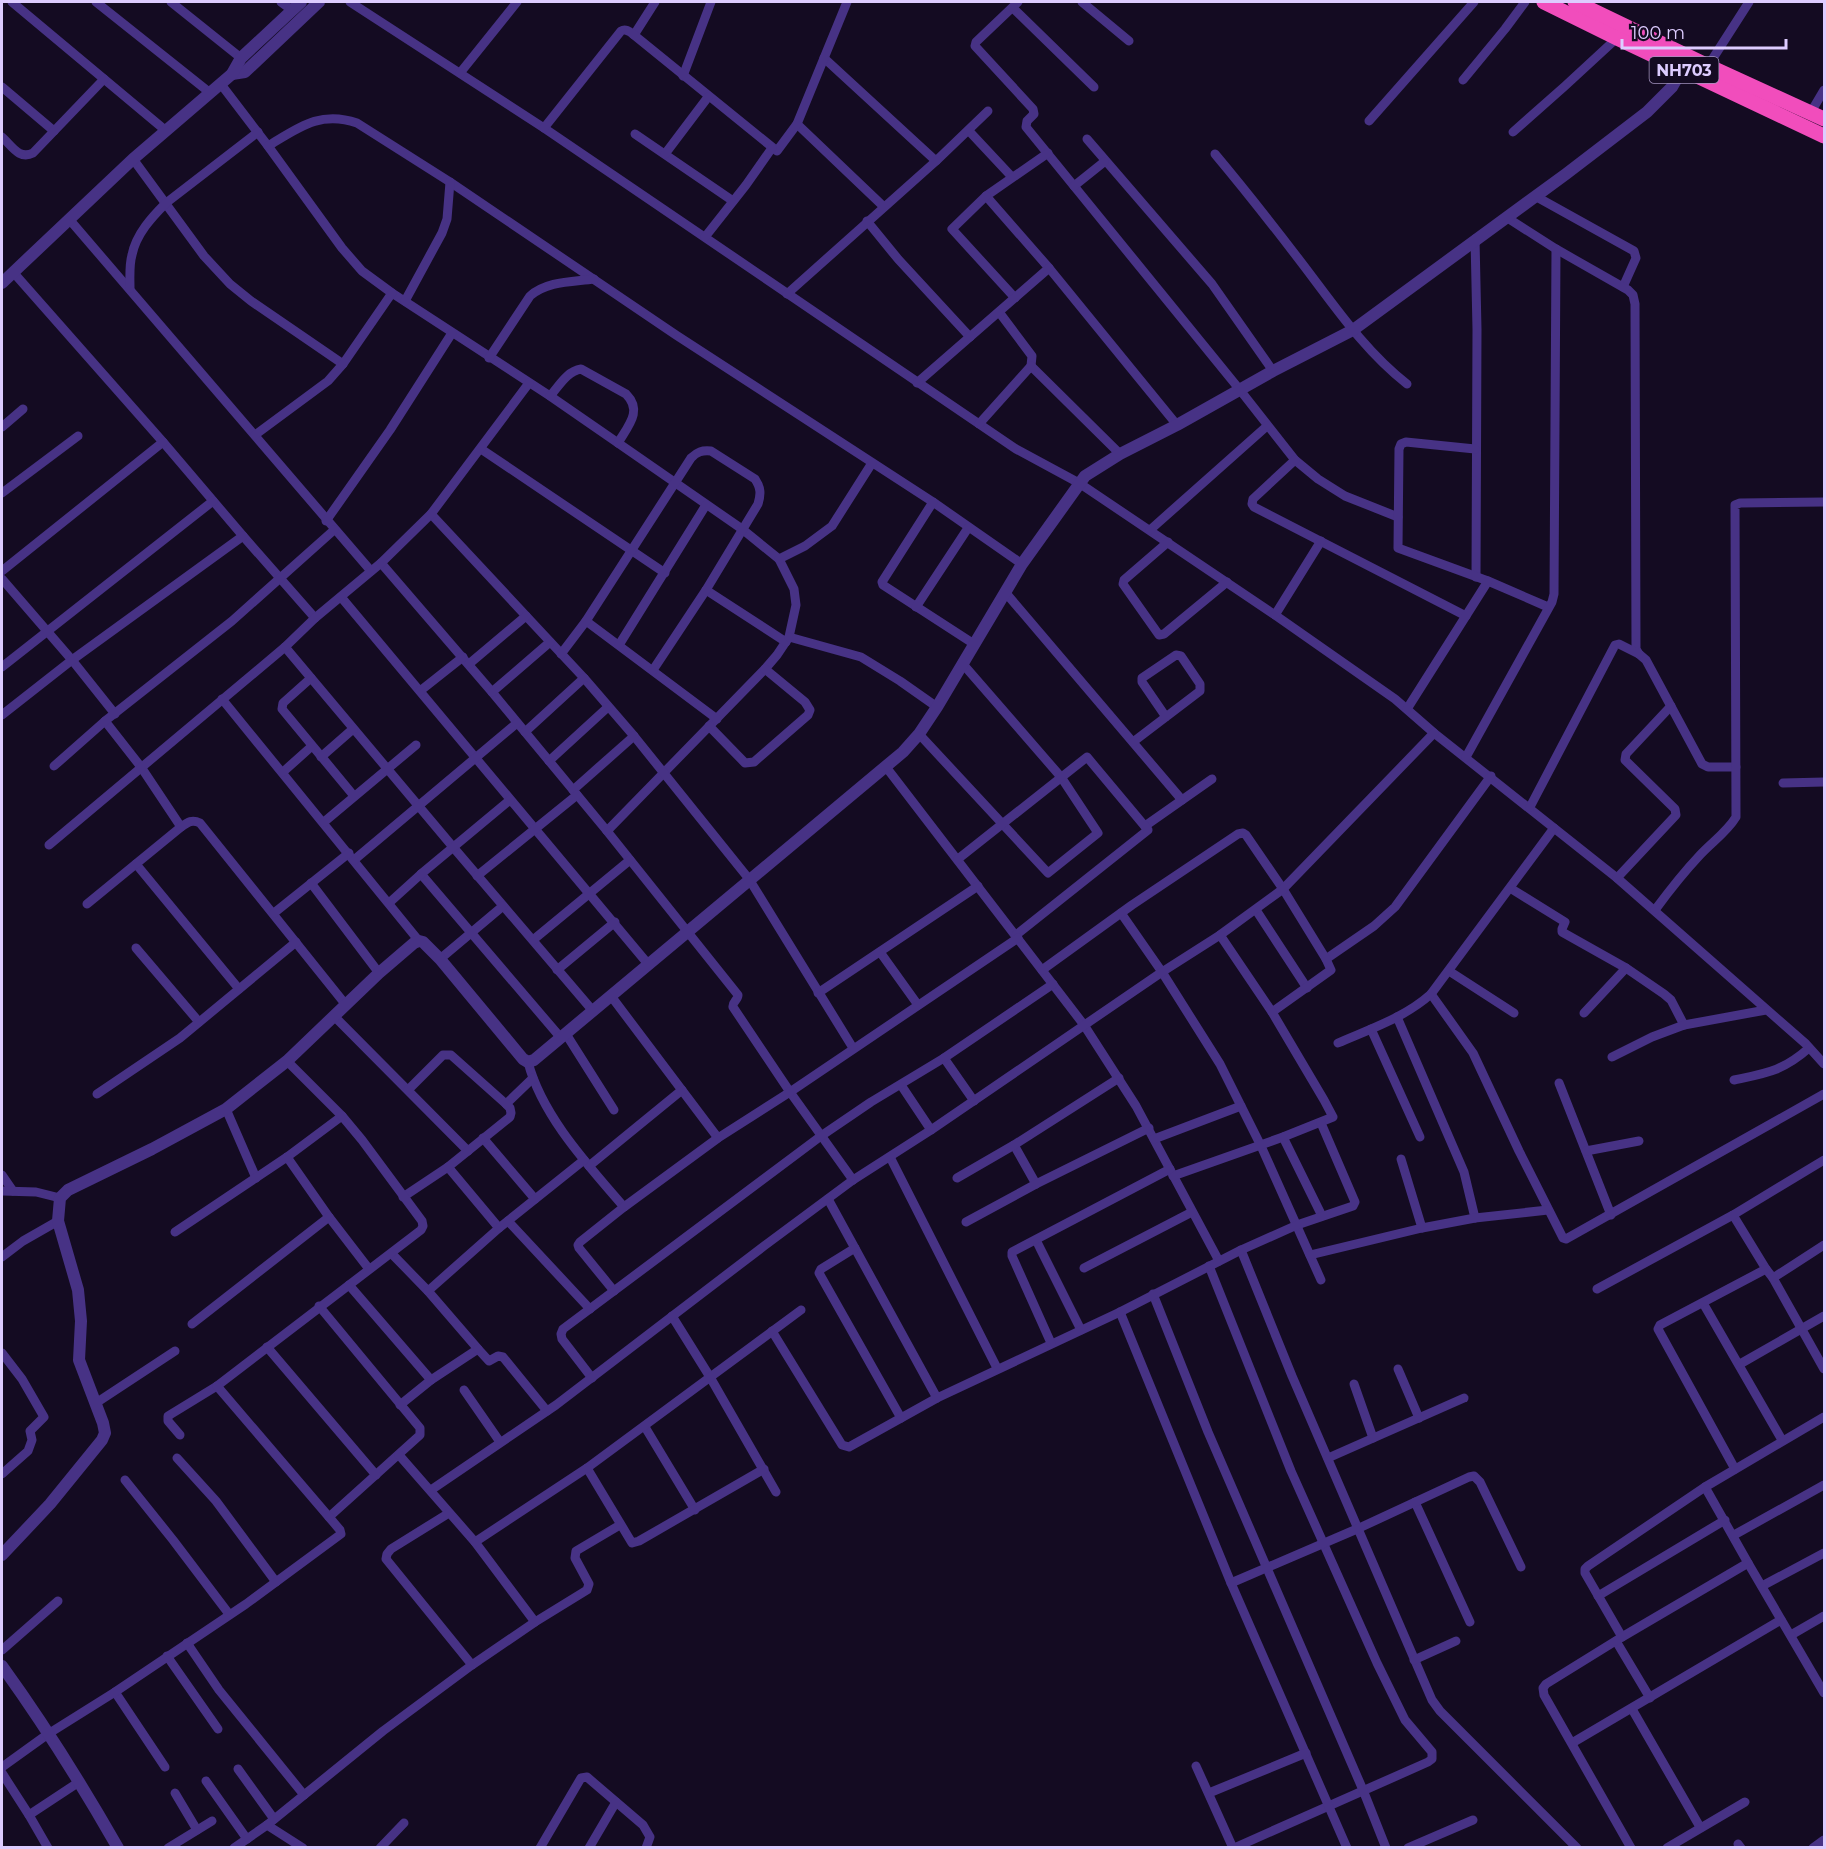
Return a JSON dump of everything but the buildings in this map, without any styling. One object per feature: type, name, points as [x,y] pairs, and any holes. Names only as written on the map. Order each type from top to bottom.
[{"type":"highway","name":"NH703","points":[[1544,2],[1617,38],[1685,63],[1708,66],[1818,116]]},
{"type":"highway","name":"NH703","points":[[1575,2],[1824,136]]},
{"type":"street","points":[[12,2],[165,130]]},
{"type":"street","points":[[96,2],[209,92]]},
{"type":"street","points":[[171,2],[241,58]]},
{"type":"street","points":[[281,2],[296,6]]},
{"type":"street","points":[[232,74],[245,72],[319,2]]},
{"type":"street","points":[[350,2],[544,128],[1016,449],[1079,483],[1168,542],[1407,709],[1655,910],[1824,1064]]},
{"type":"street","points":[[460,73],[517,2]]},
{"type":"street","points":[[634,35],[654,2]]},
{"type":"street","points":[[683,76],[711,2]]},
{"type":"street","points":[[544,128],[621,30],[627,30],[772,148],[779,151],[797,124],[847,2]]},
{"type":"street","points":[[1082,2],[1129,41]]},
{"type":"street","points":[[1369,121],[1474,2]]},
{"type":"street","points":[[1463,80],[1525,2]]},
{"type":"street","points":[[1708,66],[1749,2]]},
{"type":"street","points":[[1094,87],[1015,4],[976,42],[975,46],[1033,109],[1034,114],[1027,121],[1026,127],[1295,460],[1318,479],[1345,496],[1398,517]]},
{"type":"street","points":[[296,6],[241,58],[232,74],[165,130],[6,275],[163,442],[315,618]]},
{"type":"street","points":[[1513,132],[1617,38]]},
{"type":"street","points":[[825,58],[936,160]]},
{"type":"street","points":[[528,1062],[534,1060],[564,1036],[903,752],[919,734],[937,707],[1022,564],[1079,483],[1093,469],[1353,330],[1647,112],[1672,87],[1685,63]]},
{"type":"street","points":[[2,137],[22,155],[27,156],[33,153],[105,80]]},
{"type":"street","points":[[220,83],[362,271],[489,358],[550,396],[742,529],[779,559],[788,574],[796,605],[788,639],[765,669],[607,831]]},
{"type":"street","points":[[2,87],[54,131]]},
{"type":"street","points":[[1818,116],[1824,90]]},
{"type":"street","points":[[665,154],[708,97]]},
{"type":"street","points":[[787,294],[969,131],[988,111]]},
{"type":"street","points":[[268,146],[316,120],[334,118],[357,123],[450,182],[933,502],[1022,564]]},
{"type":"street","points":[[797,124],[884,206]]},
{"type":"street","points":[[969,131],[1012,177]]},
{"type":"street","points":[[130,288],[132,255],[140,235],[153,216],[166,203],[258,132]]},
{"type":"street","points":[[635,134],[733,201]]},
{"type":"street","points":[[1087,140],[1212,284],[1273,371]]},
{"type":"street","points":[[705,237],[772,148]]},
{"type":"street","points":[[1015,298],[952,229],[986,196],[1048,153]]},
{"type":"street","points":[[1215,154],[1353,330],[1388,369],[1407,384]]},
{"type":"street","points":[[133,159],[204,256],[230,284],[251,301],[344,364]]},
{"type":"street","points":[[1074,186],[1104,162]]},
{"type":"street","points":[[405,301],[442,233],[447,219],[450,182]]},
{"type":"street","points":[[986,196],[1049,268],[1177,425]]},
{"type":"street","points":[[1535,196],[1634,251],[1636,258],[1623,287]]},
{"type":"street","points":[[1506,217],[1633,295],[1635,304],[1636,649],[1639,654]]},
{"type":"street","points":[[69,219],[371,571]]},
{"type":"street","points":[[867,221],[898,259],[970,337]]},
{"type":"street","points":[[1475,239],[1476,577]]},
{"type":"street","points":[[1466,757],[1552,602],[1555,587],[1556,249]]},
{"type":"street","points":[[917,383],[1049,268]]},
{"type":"street","points":[[489,358],[530,296],[538,289],[594,279]]},
{"type":"street","points":[[255,435],[328,381],[344,364],[392,293]]},
{"type":"street","points":[[979,424],[1031,366],[1032,357],[999,312]]},
{"type":"street","points":[[326,520],[390,430],[452,333]]},
{"type":"street","points":[[1031,366],[1120,454]]},
{"type":"street","points":[[550,396],[568,375],[577,369],[581,369],[626,394],[632,399],[635,407],[633,417],[618,443]]},
{"type":"street","points":[[49,845],[381,563],[431,514],[529,383]]},
{"type":"street","points":[[2,427],[23,408]]},
{"type":"street","points":[[1150,530],[1267,426]]},
{"type":"street","points":[[2,493],[78,436]]},
{"type":"street","points":[[2,571],[163,442]]},
{"type":"street","points":[[1476,449],[1406,442],[1401,444],[1399,449],[1398,548],[1488,581],[1548,607]]},
{"type":"street","points":[[481,449],[665,573]]},
{"type":"street","points":[[561,654],[586,621],[691,458],[703,450],[711,451],[755,479],[759,486],[758,504],[706,590],[653,670]]},
{"type":"street","points":[[1295,460],[1253,499],[1254,507],[1466,616]]},
{"type":"street","points":[[779,559],[805,546],[832,526],[872,463]]},
{"type":"street","points":[[2,667],[46,630],[213,501]]},
{"type":"street","points":[[933,502],[882,582],[916,608],[974,644]]},
{"type":"street","points":[[1655,910],[1677,880],[1732,824],[1736,817],[1735,505],[1740,503],[1824,502]]},
{"type":"street","points":[[619,645],[706,505]]},
{"type":"street","points":[[431,514],[584,678],[634,736],[749,879],[853,1048]]},
{"type":"street","points":[[916,608],[968,528]]},
{"type":"street","points":[[54,766],[105,721],[183,661],[281,579],[334,530]]},
{"type":"street","points":[[2,716],[72,660],[243,536]]},
{"type":"street","points":[[1275,615],[1321,541]]},
{"type":"street","points":[[1168,542],[1124,580],[1123,584],[1159,635],[1164,634],[1227,582]]},
{"type":"street","points":[[381,563],[575,792],[689,931],[738,995],[733,1007],[853,1180]]},
{"type":"street","points":[[2,579],[72,660],[114,714]]},
{"type":"street","points":[[1407,709],[1488,581]]},
{"type":"street","points":[[706,590],[788,639],[861,657],[937,707]]},
{"type":"street","points":[[1005,592],[1182,800]]},
{"type":"street","points":[[341,597],[648,964]]},
{"type":"street","points":[[420,691],[466,661],[526,616]]},
{"type":"street","points":[[586,621],[653,670],[713,722],[745,763],[749,764],[808,715],[810,710],[805,702],[765,669]]},
{"type":"street","points":[[492,692],[550,642]]},
{"type":"street","points":[[1530,807],[1616,645],[1619,644],[1646,660],[1705,766],[1737,767]]},
{"type":"street","points":[[285,646],[502,906],[593,1011]]},
{"type":"street","points":[[1133,742],[1166,717],[1200,691],[1201,688],[1181,656],[1176,655],[1142,678],[1142,682],[1166,717]]},
{"type":"street","points":[[919,734],[1048,873],[1098,833],[1061,777],[962,663]]},
{"type":"street","points":[[310,678],[281,706],[282,709],[354,796]]},
{"type":"street","points":[[525,732],[584,678]]},
{"type":"street","points":[[222,699],[419,941],[423,942],[440,959],[502,1035],[528,1062],[532,1078],[554,1117],[587,1163],[624,1207]]},
{"type":"street","points":[[549,761],[608,706]]},
{"type":"street","points":[[1617,878],[1676,815],[1675,809],[1625,760],[1626,754],[1671,706]]},
{"type":"street","points":[[105,721],[141,767],[181,826]]},
{"type":"street","points":[[274,913],[311,883],[351,857],[419,806],[517,723]]},
{"type":"street","points":[[321,758],[353,729]]},
{"type":"street","points":[[431,1490],[592,1378],[853,1180],[974,1101],[1283,890],[1434,733]]},
{"type":"street","points":[[477,876],[536,828],[634,736]]},
{"type":"street","points":[[324,822],[416,745]]},
{"type":"street","points":[[283,772],[312,746]]},
{"type":"street","points":[[614,1291],[578,1245],[624,1207],[718,1138],[790,1092],[1017,936],[1148,830],[1087,757],[958,859]]},
{"type":"street","points":[[886,767],[1084,1024],[1149,1128],[1219,1261]]},
{"type":"street","points":[[1326,959],[1374,926],[1395,907],[1491,776]]},
{"type":"street","points":[[1145,826],[1212,780]]},
{"type":"street","points":[[1783,783],[1824,782]]},
{"type":"street","points":[[389,903],[510,800]]},
{"type":"street","points":[[87,904],[181,826],[190,820],[195,820],[200,823],[274,913],[346,1005]]},
{"type":"street","points":[[1338,1043],[1397,1017],[1415,1007],[1431,994],[1554,828]]},
{"type":"street","points":[[1042,970],[1121,913],[1238,834],[1243,833],[1283,890],[1330,966],[1330,972],[1272,1012]]},
{"type":"street","points":[[533,940],[630,860]]},
{"type":"street","points":[[136,864],[239,989]]},
{"type":"street","points":[[421,874],[564,1036],[614,1110]]},
{"type":"street","points":[[311,883],[379,973]]},
{"type":"street","points":[[818,993],[978,886]]},
{"type":"street","points":[[1510,888],[1565,922],[1563,932],[1656,987],[1671,1000],[1684,1025]]},
{"type":"street","points":[[440,959],[502,906]]},
{"type":"street","points":[[1256,910],[1307,988]]},
{"type":"street","points":[[1121,913],[1162,972],[1220,1064],[1261,1146],[1321,1280]]},
{"type":"street","points":[[557,970],[615,922]]},
{"type":"street","points":[[1051,1343],[1012,1256],[1014,1250],[1171,1173],[1261,1146],[1331,1119],[1332,1114],[1272,1012],[1220,935]]},
{"type":"street","points":[[2,1555],[50,1504],[102,1440],[105,1433],[79,1360],[81,1321],[78,1290],[58,1221],[60,1198],[68,1190],[152,1149],[225,1109],[287,1061],[379,973],[419,941]]},
{"type":"street","points":[[97,1094],[180,1038],[296,942]]},
{"type":"street","points":[[136,948],[199,1023]]},
{"type":"street","points":[[880,952],[918,1005]]},
{"type":"street","points":[[1584,1013],[1626,968]]},
{"type":"street","points":[[1449,971],[1514,1013]]},
{"type":"street","points":[[592,1378],[562,1339],[563,1329],[821,1136],[871,1102],[944,1058],[1053,984]]},
{"type":"street","points":[[1431,994],[1473,1053],[1548,1210],[1563,1238],[1566,1239],[1824,1094]]},
{"type":"street","points":[[611,996],[718,1138]]},
{"type":"street","points":[[1612,1057],[1652,1037],[1684,1025],[1766,1010]]},
{"type":"street","points":[[334,1016],[468,1151]]},
{"type":"street","points":[[1397,1017],[1464,1173],[1475,1218]]},
{"type":"street","points":[[1371,1029],[1420,1137]]},
{"type":"street","points":[[1734,1080],[1765,1074],[1784,1067],[1809,1048]]},
{"type":"street","points":[[403,1197],[448,1167],[512,1113],[506,1104],[451,1055],[443,1055],[408,1090]]},
{"type":"street","points":[[944,1058],[974,1101]]},
{"type":"street","points":[[180,1435],[168,1421],[168,1416],[217,1386],[319,1306],[392,1254],[423,1226],[422,1221],[362,1140],[342,1116],[287,1061]]},
{"type":"street","points":[[506,1104],[532,1078]]},
{"type":"street","points":[[957,1178],[1014,1145],[1119,1078]]},
{"type":"street","points":[[1559,1083],[1611,1215]]},
{"type":"street","points":[[901,1085],[931,1130]]},
{"type":"street","points":[[428,1291],[535,1199],[587,1163],[682,1090]]},
{"type":"street","points":[[1154,1139],[1241,1106]]},
{"type":"street","points":[[225,1109],[256,1178]]},
{"type":"street","points":[[176,1232],[342,1116]]},
{"type":"street","points":[[772,1331],[842,1446],[849,1447],[937,1398],[1119,1312],[1241,1250],[1297,1225],[1353,1206],[1355,1202],[1321,1123]]},
{"type":"street","points":[[966,1222],[1036,1184],[1149,1128]]},
{"type":"street","points":[[1284,1137],[1322,1216]]},
{"type":"street","points":[[483,1138],[535,1199]]},
{"type":"street","points":[[1586,1151],[1639,1141]]},
{"type":"street","points":[[1014,1145],[1036,1184]]},
{"type":"street","points":[[287,1156],[329,1218],[369,1269]]},
{"type":"street","points":[[890,1156],[997,1368]]},
{"type":"street","points":[[1401,1159],[1422,1228]]},
{"type":"street","points":[[1597,1289],[1733,1215],[1824,1160]]},
{"type":"street","points":[[448,1167],[499,1228]]},
{"type":"street","points":[[2,1175],[13,1191]]},
{"type":"street","points":[[2,1191],[36,1192],[60,1198]]},
{"type":"street","points":[[828,1199],[937,1398]]},
{"type":"street","points":[[1310,1255],[1422,1228],[1475,1218],[1548,1210]]},
{"type":"street","points":[[1084,1268],[1192,1212]]},
{"type":"street","points":[[1733,1215],[1773,1278],[1824,1369]]},
{"type":"street","points":[[192,1324],[329,1218]]},
{"type":"street","points":[[2,1257],[23,1241],[58,1221]]},
{"type":"street","points":[[508,1221],[590,1309]]},
{"type":"street","points":[[1036,1240],[1081,1330]]},
{"type":"street","points":[[1773,1278],[1824,1245]]},
{"type":"street","points":[[855,1248],[821,1269],[819,1273],[901,1418]]},
{"type":"street","points":[[1241,1250],[1292,1376],[1432,1700],[1577,1848]]},
{"type":"street","points":[[392,1254],[428,1291],[489,1361],[498,1356],[503,1357],[547,1411]]},
{"type":"street","points":[[1197,1766],[1234,1848],[1428,1762],[1433,1755],[1405,1720],[1377,1663],[1287,1460],[1209,1266]]},
{"type":"street","points":[[1735,1469],[1659,1332],[1660,1325],[1766,1269]]},
{"type":"street","points":[[349,1285],[431,1380]]},
{"type":"street","points":[[1153,1294],[1208,1432],[1386,1848]]},
{"type":"street","points":[[1703,1302],[1782,1440]]},
{"type":"street","points":[[319,1306],[421,1432],[399,1455],[328,1517]]},
{"type":"street","points":[[475,1542],[645,1427],[801,1310]]},
{"type":"street","points":[[1119,1312],[1231,1583],[1347,1848]]},
{"type":"street","points":[[672,1316],[776,1492]]},
{"type":"street","points":[[1740,1364],[1824,1316]]},
{"type":"street","points":[[267,1347],[376,1475]]},
{"type":"street","points":[[400,1405],[431,1380],[478,1349]]},
{"type":"street","points":[[96,1403],[175,1351]]},
{"type":"street","points":[[2,1353],[22,1379],[44,1417],[30,1431],[32,1440],[28,1451],[2,1474]]},
{"type":"street","points":[[1398,1369],[1419,1418]]},
{"type":"street","points":[[1354,1384],[1373,1438]]},
{"type":"street","points":[[2,1767],[340,1537],[340,1530],[217,1386]]},
{"type":"street","points":[[464,1390],[500,1442]]},
{"type":"street","points":[[1328,1458],[1464,1398]]},
{"type":"street","points":[[1650,1698],[1585,1569],[1705,1487],[1824,1417]]},
{"type":"street","points":[[645,1427],[695,1510]]},
{"type":"street","points":[[399,1455],[475,1542],[535,1622]]},
{"type":"street","points":[[177,1458],[216,1501],[276,1582]]},
{"type":"street","points":[[587,1468],[630,1541],[636,1542],[764,1469]]},
{"type":"street","points":[[1231,1583],[1474,1476],[1480,1482],[1521,1567]]},
{"type":"street","points":[[125,1480],[229,1614]]},
{"type":"street","points":[[1734,1536],[1824,1485]]},
{"type":"street","points":[[1705,1487],[1824,1692]]},
{"type":"street","points":[[1415,1502],[1470,1622]]},
{"type":"street","points":[[449,1512],[391,1549],[386,1559],[472,1665]]},
{"type":"street","points":[[1598,1596],[1725,1521]]},
{"type":"street","points":[[237,1847],[383,1731],[472,1665],[587,1590],[589,1584],[575,1558],[576,1551],[620,1525]]},
{"type":"street","points":[[1762,1586],[1824,1552]]},
{"type":"street","points":[[1632,1848],[1544,1695],[1543,1688],[1619,1639],[1748,1563]]},
{"type":"street","points":[[2,1650],[58,1601]]},
{"type":"street","points":[[1791,1635],[1824,1616]]},
{"type":"street","points":[[1572,1743],[1781,1620]]},
{"type":"street","points":[[1414,1660],[1456,1641]]},
{"type":"street","points":[[187,1642],[219,1690],[304,1795]]},
{"type":"street","points":[[166,1656],[218,1729]]},
{"type":"street","points":[[2,1666],[23,1694],[118,1848]]},
{"type":"street","points":[[115,1692],[165,1767]]},
{"type":"street","points":[[1632,1709],[1700,1827]]},
{"type":"street","points":[[1209,1793],[1306,1753]]},
{"type":"street","points":[[238,1769],[270,1822],[303,1848]]},
{"type":"street","points":[[2,1773],[48,1848]]},
{"type":"street","points":[[540,1848],[581,1778],[587,1777],[648,1832],[650,1837],[646,1848]]},
{"type":"street","points":[[206,1780],[247,1839]]},
{"type":"street","points":[[29,1815],[79,1782]]},
{"type":"street","points":[[176,1794],[197,1830]]},
{"type":"street","points":[[589,1848],[616,1802]]},
{"type":"street","points":[[1671,1846],[1745,1802]]},
{"type":"street","points":[[1408,1848],[1473,1820]]},
{"type":"street","points":[[168,1848],[212,1821]]},
{"type":"street","points":[[380,1848],[404,1823]]},
{"type":"street","points":[[1813,1848],[1824,1840]]}]
